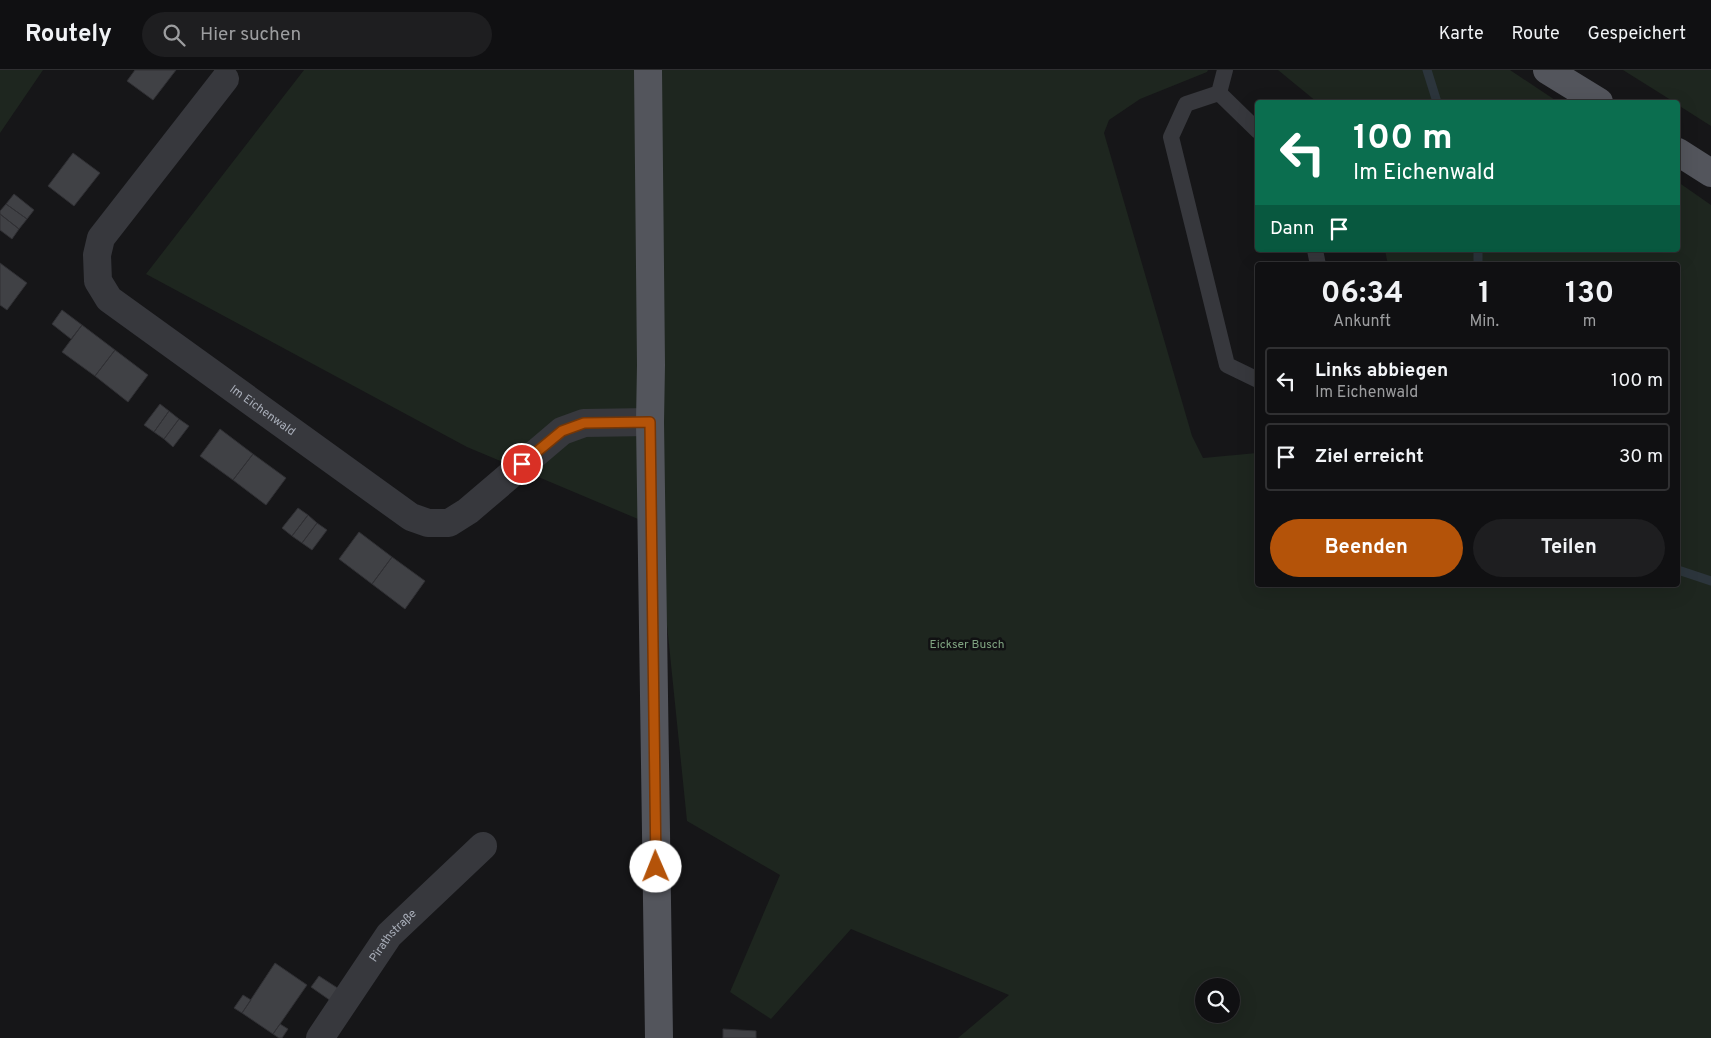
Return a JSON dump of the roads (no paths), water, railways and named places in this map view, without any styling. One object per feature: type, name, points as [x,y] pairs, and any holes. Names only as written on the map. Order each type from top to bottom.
[{"type":"main road","points":[[648,70],[650,422],[659,1038]]},
{"type":"main road","points":[[1548,70],[1596,100]]},
{"type":"main road","points":[[1680,153],[1711,173]]},
{"type":"street","name":"Im Eichenwald","points":[[225,79],[101,238],[97,255],[98,282],[109,299],[411,517],[428,523],[448,523],[468,511],[562,431],[584,423],[650,422]]},
{"type":"street","name":"Pirathstraße","points":[[320,1038],[389,935],[483,846]]},
{"type":"lane","points":[[1219,93],[1225,70]]},
{"type":"lane","points":[[1219,93],[1255,128]]},
{"type":"lane","points":[[1219,93],[1186,104],[1171,137],[1227,365],[1255,379]]},
{"type":"waterway","points":[[1427,70],[1436,100]]},
{"type":"waterway","points":[[1478,252],[1478,262]]},
{"type":"waterway","points":[[1680,571],[1711,581]]},
{"type":"park label","name":"Eickser Busch","points":[[967,644]]}]
